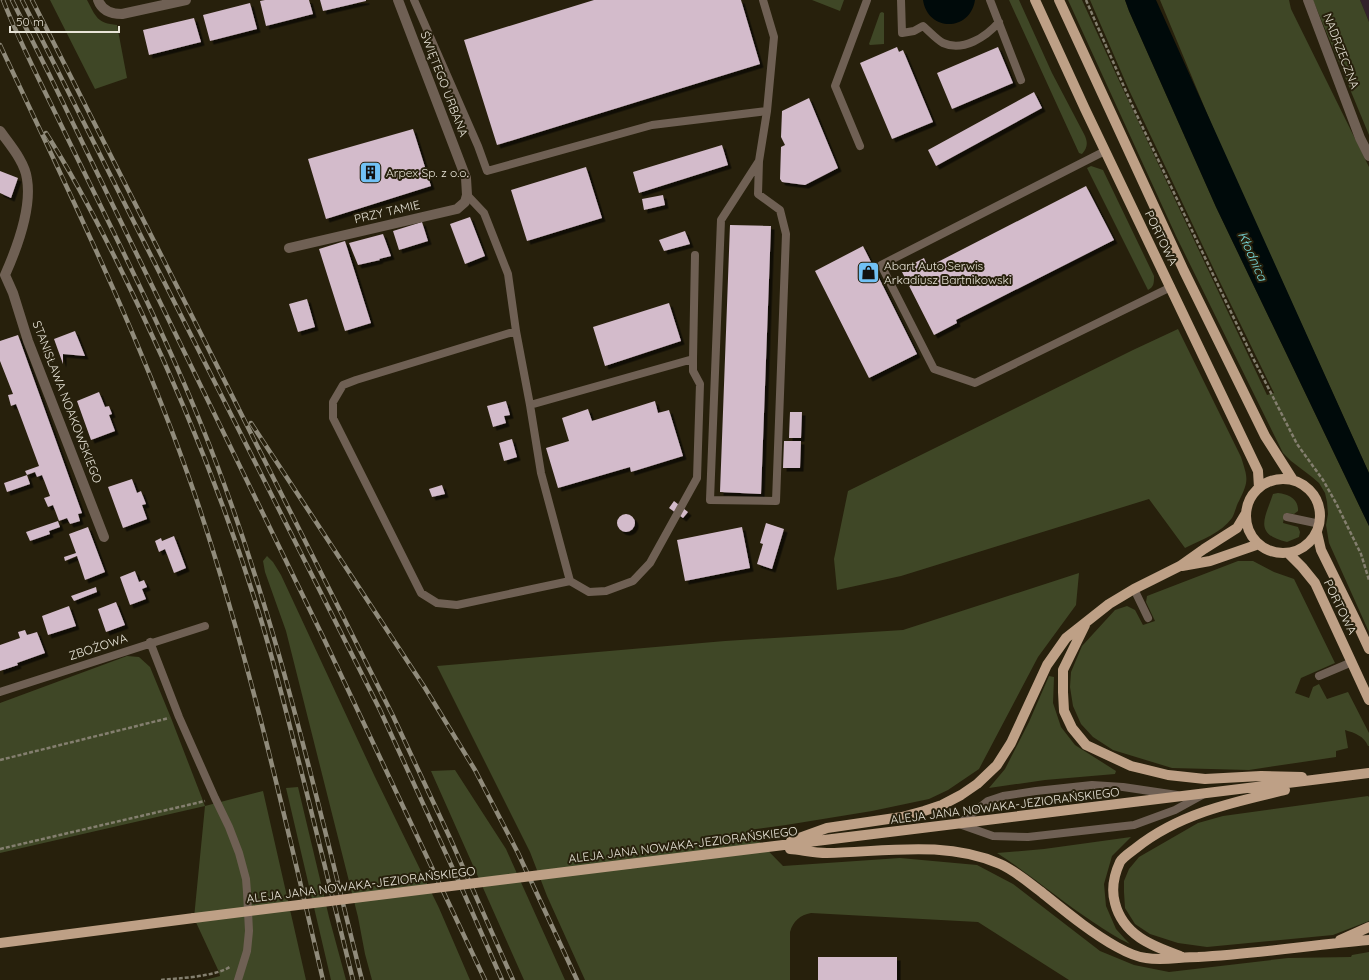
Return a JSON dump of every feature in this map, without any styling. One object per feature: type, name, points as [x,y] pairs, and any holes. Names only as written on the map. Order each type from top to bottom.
[{"type":"main road","name":"PORTOWA","points":[[1035,0],[1105,151],[1258,471],[1259,488]]},
{"type":"main road","name":"PORTOWA","points":[[1058,0],[1184,271],[1261,430],[1293,480]]},
{"type":"main road","points":[[772,847],[827,828],[902,817],[942,805],[961,796],[997,765],[1011,743],[1047,665],[1066,638],[1087,620],[1109,604],[1134,589],[1180,566],[1236,528],[1246,512],[1252,495],[1259,488],[1269,482],[1281,479],[1293,480],[1306,486],[1315,497],[1320,510],[1318,528],[1305,546],[1288,553],[1272,552],[1259,544],[1251,535],[1247,524],[1246,512]]},
{"type":"main road","name":"PORTOWA","points":[[1318,528],[1321,550],[1369,649]]},
{"type":"main road","points":[[1180,566],[1210,561],[1259,544]]},
{"type":"main road","name":"PORTOWA","points":[[1288,553],[1315,583],[1369,700]]},
{"type":"main road","points":[[1087,620],[1063,670],[1064,711],[1072,728],[1086,745],[1131,766],[1168,775],[1205,779],[1261,776],[1336,778]]},
{"type":"main road","name":"ALEJA JANA NOWAKA-JEZIORAŃSKIEGO","points":[[0,942],[1369,773]]},
{"type":"main road","points":[[1184,957],[1157,948],[1142,940],[1130,931],[1123,922],[1117,911],[1113,896],[1113,882],[1121,861],[1148,838],[1178,822],[1208,810],[1239,800],[1336,778]]},
{"type":"main road","points":[[772,847],[825,853],[898,849],[946,851],[974,855],[1001,864],[1025,880],[1105,940],[1124,951],[1144,958],[1163,960],[1184,957],[1232,955],[1369,940]]},
{"type":"main road","points":[[1330,944],[1369,927]]},
{"type":"street","points":[[98,0],[105,10],[113,14],[122,14],[186,0]]},
{"type":"street","name":"ŚWIĘTEGO URBANA","points":[[398,0],[466,178],[467,195]]},
{"type":"street","name":"NADRZECZNA","points":[[1308,0],[1360,138],[1369,156]]},
{"type":"street","points":[[0,131],[21,163],[27,179],[28,199],[28,206],[13,257],[2,275]]},
{"type":"street","name":"PRZY TAMIE","points":[[289,248],[457,209],[465,202],[467,195]]},
{"type":"street","name":"STANISŁAWA NOAKOWSKIEGO","points":[[2,275],[13,293],[28,341],[104,537]]},
{"type":"lane","points":[[414,0],[478,146],[487,171],[652,124],[766,111]]},
{"type":"lane","points":[[759,162],[721,220],[710,500],[776,501],[786,234],[780,210],[758,194],[759,162],[774,37],[764,0]]},
{"type":"lane","points":[[860,146],[835,86],[868,0]]},
{"type":"lane","points":[[901,0],[902,33],[914,31],[923,26],[943,43],[959,46],[975,41],[991,31],[999,22]]},
{"type":"lane","points":[[990,0],[1021,80]]},
{"type":"lane","points":[[1105,151],[880,265],[934,369],[975,384],[1171,287]]},
{"type":"lane","points":[[467,195],[484,213],[508,274],[516,331],[541,473],[570,582]]},
{"type":"lane","points":[[516,331],[343,385],[333,402],[333,418],[421,593],[437,603],[457,605],[570,582],[589,592],[606,591],[633,581],[650,563],[697,478],[700,384],[693,371],[695,255]]},
{"type":"lane","points":[[530,405],[693,359]]},
{"type":"lane","points":[[1287,517],[1318,528]]},
{"type":"lane","points":[[1134,589],[1148,618]]},
{"type":"lane","name":"ZBOŻOWA","points":[[0,692],[150,642],[205,626]]},
{"type":"lane","points":[[150,642],[179,717],[214,798],[229,827],[239,853],[246,879],[249,931],[247,951],[238,980]]},
{"type":"lane","points":[[1319,676],[1352,662]]},
{"type":"lane","points":[[960,824],[988,801],[1003,796],[1036,790],[1092,785],[1123,787],[1186,796]]},
{"type":"lane","points":[[960,824],[993,836],[1028,837],[1134,826],[1175,810],[1204,794]]},
{"type":"path","points":[[1086,0],[1136,112],[1252,356],[1297,444],[1323,480],[1336,503],[1361,554],[1369,580]]},
{"type":"path","points":[[0,760],[179,717]]},
{"type":"path","points":[[0,849],[203,802],[214,798]]},
{"type":"path","points":[[161,980],[195,977],[223,970],[232,965]]},
{"type":"shaded area","points":[[1360,0],[1369,0],[1369,22]]},
{"type":"green space","points":[[50,0],[87,0],[95,15],[101,21],[117,25],[127,78],[95,89]]},
{"type":"green space","points":[[812,0],[844,0],[840,11]]},
{"type":"green space","points":[[1009,0],[1019,0],[1052,73],[1084,134],[1087,144],[1082,154],[1079,153]]},
{"type":"green space","points":[[1068,0],[1082,0],[1267,395],[1274,393],[1129,90],[1090,0],[1125,0],[1216,207],[1369,526],[1369,632],[1329,543],[1326,525],[1328,514],[1325,493],[1319,483],[1283,453],[1176,236]]},
{"type":"green space","points":[[1160,0],[1289,0],[1291,9],[1369,167],[1369,473],[1218,140]]},
{"type":"green space","points":[[1313,0],[1360,0],[1369,22],[1369,135]]},
{"type":"green space","points":[[880,13],[884,13],[884,44],[870,45],[869,44]]},
{"type":"green space","points":[[1091,166],[1103,170],[1154,276],[1153,284],[1148,290],[1087,168]]},
{"type":"green space","points":[[1178,329],[1241,457],[1245,470],[1245,488],[1232,518],[1222,528],[1210,536],[1185,548],[1149,499],[901,576],[837,590],[834,559],[848,491]]},
{"type":"green space","points":[[1278,493],[1295,500],[1298,507],[1298,511],[1294,514],[1285,513],[1283,523],[1298,527],[1300,532],[1299,537],[1287,542],[1276,539],[1269,534],[1264,524],[1273,494]]},
{"type":"green space","points":[[267,556],[273,562],[281,575],[375,777],[439,908],[470,980],[372,980],[358,917],[286,631],[265,572],[263,561]]},
{"type":"green space","points":[[1238,561],[1253,561],[1274,572],[1294,579],[1335,663],[1301,678],[1295,693],[1309,698],[1313,687],[1319,684],[1327,699],[1348,692],[1369,733],[1369,746],[1359,735],[1345,730],[1348,748],[1336,751],[1336,757],[1249,770],[1172,768],[1113,750],[1093,737],[1081,724],[1073,706],[1070,687],[1071,672],[1082,646],[1115,610],[1127,606],[1135,610],[1143,625],[1155,621],[1146,602],[1147,596]]},
{"type":"green space","points":[[1079,573],[1076,605],[1038,657],[979,769],[948,790],[929,799],[872,811],[748,830],[783,866],[900,858],[977,865],[1013,884],[1100,951],[1134,965],[1169,972],[1288,958],[1351,957],[1352,955],[1369,952],[1369,980],[1069,980],[978,922],[811,913],[798,919],[790,932],[790,980],[585,980],[547,896],[530,852],[437,666],[725,641],[903,630]]},
{"type":"green space","points":[[127,656],[139,657],[150,667],[205,806],[0,853],[0,703]]},
{"type":"green space","points":[[1049,676],[1054,677],[1053,703],[1061,727],[1075,745],[1116,771],[1115,774],[1045,780],[989,788],[1005,769],[1029,722]]},
{"type":"green space","points":[[455,770],[506,849],[565,980],[524,980],[431,771]]},
{"type":"green space","points":[[298,787],[329,917],[346,980],[331,980],[286,788]]},
{"type":"green space","points":[[263,791],[306,980],[205,980],[220,976],[194,918],[205,806]]},
{"type":"green space","points":[[1368,796],[1369,921],[1333,935],[1207,947],[1178,943],[1150,934],[1135,924],[1125,908],[1124,881],[1129,869],[1139,857],[1198,823],[1223,816]]},
{"type":"green space","points":[[1131,837],[1112,856],[1104,884],[1106,906],[1116,929],[1130,944],[1093,922],[997,853],[1044,849]]},
{"type":"water","points":[[923,0],[975,0],[972,10],[965,18],[958,22],[949,24],[940,22],[933,18],[926,10]]},
{"type":"water","name":"Kłodnica","points":[[1125,0],[1156,0],[1369,473],[1369,526],[1216,207]]},
{"type":"building","points":[[309,0],[313,14],[266,26],[260,1]]},
{"type":"building","points":[[320,0],[366,0],[366,1],[323,11]]},
{"type":"building","points":[[594,0],[741,0],[760,64],[497,145],[464,40]]},
{"type":"building","points":[[250,3],[257,29],[210,41],[203,15]]},
{"type":"building","points":[[194,18],[201,42],[149,55],[143,30]]},
{"type":"building","points":[[897,47],[899,52],[903,50],[933,122],[892,139],[860,63]]},
{"type":"building","points":[[998,47],[1013,83],[952,109],[937,73]]},
{"type":"building","points":[[1034,92],[1042,108],[936,166],[928,150]]},
{"type":"building","points":[[809,98],[838,168],[805,185],[782,182],[780,179],[781,147],[785,145],[781,137],[782,111]]},
{"type":"building","name":"Arpex Sp. z o.o.","points":[[413,129],[431,186],[326,219],[308,159]]},
{"type":"building","points":[[722,145],[728,165],[639,193],[633,172]]},
{"type":"building","points":[[586,167],[602,218],[527,241],[511,190]]},
{"type":"building","points":[[0,171],[18,178],[11,198],[0,193]]},
{"type":"building","points":[[1086,186],[1114,240],[956,320],[957,323],[934,335],[901,270],[924,258],[928,267]]},
{"type":"building","points":[[663,195],[665,205],[644,210],[642,199]]},
{"type":"building","points":[[470,217],[485,256],[465,264],[450,224]]},
{"type":"building","points":[[422,222],[428,241],[399,250],[393,231]]},
{"type":"building","points":[[730,225],[771,226],[761,494],[720,492]]},
{"type":"building","points":[[685,231],[690,244],[664,251],[659,240]]},
{"type":"building","points":[[383,234],[391,256],[358,265],[349,243]]},
{"type":"building","points":[[345,241],[371,323],[345,331],[319,249]]},
{"type":"building","points":[[863,246],[917,354],[869,378],[815,271]]},
{"type":"building","points":[[307,299],[315,327],[298,332],[289,304]]},
{"type":"building","points":[[669,303],[681,341],[605,366],[593,327]]},
{"type":"building","points":[[75,331],[85,356],[63,354],[63,364],[54,339]]},
{"type":"building","points":[[18,335],[82,513],[78,514],[80,521],[70,524],[67,518],[59,521],[53,505],[48,507],[44,498],[50,496],[42,475],[37,477],[35,472],[27,475],[25,471],[39,466],[16,404],[11,406],[8,395],[13,394],[0,361],[0,341]]},
{"type":"building","points":[[99,392],[105,407],[109,406],[112,414],[109,415],[115,431],[91,440],[77,401]]},
{"type":"building","points":[[506,401],[510,415],[504,416],[506,423],[493,427],[487,406]]},
{"type":"building","points":[[655,401],[658,413],[669,410],[683,456],[631,472],[630,467],[558,488],[546,448],[569,441],[562,418],[588,409],[592,421]]},
{"type":"building","points":[[790,412],[802,412],[801,438],[789,438]]},
{"type":"building","points":[[512,439],[517,457],[504,461],[499,443]]},
{"type":"building","points":[[784,441],[801,441],[800,468],[783,468]]},
{"type":"building","points":[[27,475],[30,484],[7,492],[4,483]]},
{"type":"building","points":[[132,479],[137,493],[141,491],[146,504],[142,505],[147,519],[123,528],[108,487]]},
{"type":"building","points":[[442,485],[445,494],[432,497],[429,489]]},
{"type":"building","points":[[674,501],[688,512],[683,518],[669,508]]},
{"type":"building","points":[[626,514],[632,517],[635,523],[632,529],[626,532],[620,529],[617,523],[620,517]]},
{"type":"building","points":[[58,521],[60,527],[49,531],[50,534],[30,541],[26,532]]},
{"type":"building","points":[[766,523],[784,529],[772,569],[757,564],[763,544],[760,543]]},
{"type":"building","points":[[88,527],[105,572],[85,580],[77,556],[65,561],[64,557],[76,553],[69,534]]},
{"type":"building","points":[[742,527],[750,568],[685,581],[677,540]]},
{"type":"building","points":[[174,536],[186,568],[174,573],[165,549],[159,552],[155,541],[161,538],[162,541]]},
{"type":"building","points":[[135,571],[139,582],[144,580],[147,587],[142,589],[146,599],[130,605],[120,577]]},
{"type":"building","points":[[96,587],[97,592],[74,601],[71,596]]},
{"type":"building","points":[[116,602],[125,625],[106,632],[98,609]]},
{"type":"building","points":[[69,606],[76,626],[48,635],[42,616]]},
{"type":"building","points":[[25,630],[27,635],[37,632],[45,653],[0,671],[0,645],[20,638],[18,632]]},
{"type":"building","points":[[818,957],[897,957],[897,980],[818,980]]},
{"type":"railway","points":[[3,0],[25,51],[136,278],[186,387],[227,492],[272,630],[310,769],[362,980]]},
{"type":"railway","points":[[12,0],[324,639],[485,980]]},
{"type":"railway","points":[[22,0],[380,710],[502,980]]},
{"type":"railway","points":[[32,0],[393,716],[450,838],[513,980]]},
{"type":"railway","points":[[0,45],[79,213],[129,325],[153,382],[196,498],[233,617],[249,677],[280,798],[323,980]]},
{"type":"railway","points":[[46,133],[95,218],[138,305],[190,422],[236,542],[274,664],[353,980]]},
{"type":"railway","points":[[251,423],[425,688],[475,770],[518,853],[577,980]]},
{"type":"place","name":"Arpex Sp. z o.o.","points":[[370,173]]},
{"type":"place","name":"Abart Auto Serwis Arkadiusz Bartnikowski","points":[[868,273]]}]
